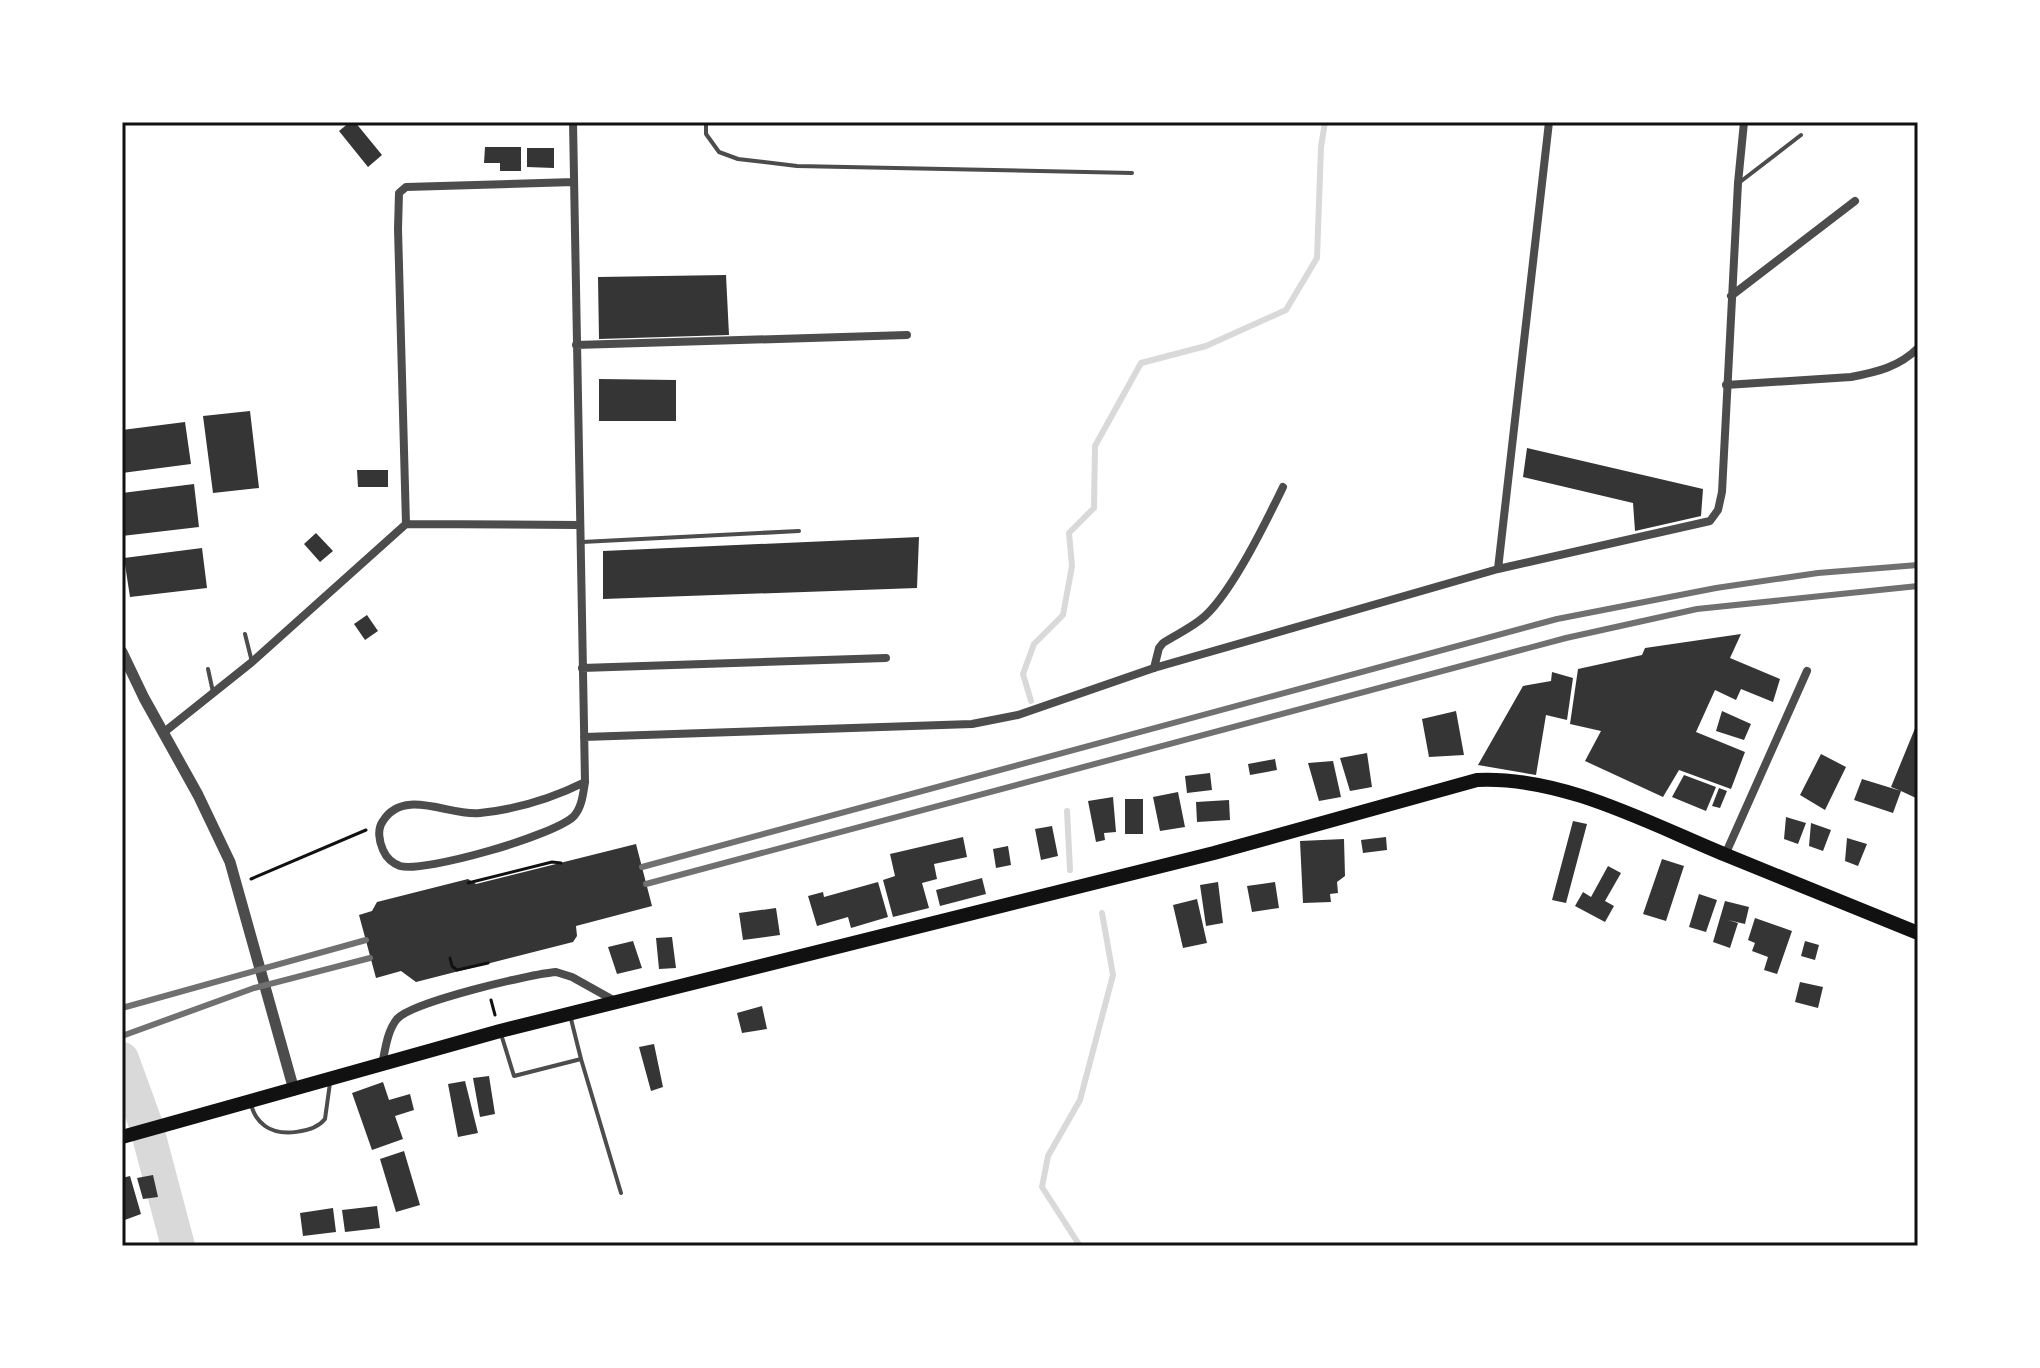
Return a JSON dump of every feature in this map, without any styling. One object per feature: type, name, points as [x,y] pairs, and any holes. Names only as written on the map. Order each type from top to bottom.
[{"type":"main road","points":[[122,1137],[500,1031],[1198,857],[1477,780],[1512,781],[1567,793],[1626,812],[1918,933]]},
{"type":"street","points":[[573,122],[585,782],[580,806],[574,816],[553,830],[421,866],[399,865],[389,860],[379,838],[380,825],[387,815],[412,805],[430,805],[475,814],[505,810],[558,795],[585,782]]},
{"type":"street","points":[[1498,569],[1549,122]]},
{"type":"street","points":[[584,737],[972,724],[1018,715],[1154,668],[1498,569],[1708,523],[1716,516],[1722,492],[1731,296],[1744,122]]},
{"type":"street","points":[[406,524],[399,193],[406,187],[574,182]]},
{"type":"street","points":[[1731,296],[1855,201]]},
{"type":"street","points":[[576,345],[907,335]]},
{"type":"street","points":[[1726,385],[1870,373],[1904,361],[1918,348]]},
{"type":"street","points":[[1154,668],[1163,643],[1206,615],[1217,601],[1266,524],[1283,487]]},
{"type":"street","points":[[163,733],[252,662],[406,524],[579,525]]},
{"type":"street","points":[[122,652],[220,839],[294,1090]]},
{"type":"street","points":[[582,668],[886,658]]},
{"type":"street","points":[[1725,855],[1807,671]]},
{"type":"street","points":[[382,1066],[391,1030],[403,1014],[414,1008],[487,988],[556,972],[572,977],[616,1002]]},
{"type":"lane","points":[[706,122],[706,134],[719,152],[738,159],[797,166],[1132,173]]},
{"type":"lane","points":[[1738,183],[1801,135]]},
{"type":"lane","points":[[579,542],[799,531]]},
{"type":"lane","points":[[245,634],[252,662]]},
{"type":"lane","points":[[208,669],[213,694]]},
{"type":"lane","points":[[570,1014],[621,1193]]},
{"type":"lane","points":[[500,1031],[514,1076],[581,1059]]},
{"type":"lane","points":[[251,1102],[256,1117],[265,1127],[275,1131],[299,1131],[314,1127],[325,1119],[331,1080]]},
{"type":"path","points":[[236,885],[380,825]]},
{"type":"path","points":[[468,883],[552,862],[561,863]]},
{"type":"path","points":[[450,958],[457,970],[488,963]]},
{"type":"path","points":[[481,965],[484,975]]},
{"type":"path","points":[[487,988],[500,1031]]},
{"type":"building","points":[[350,122],[355,122],[382,155],[368,167],[339,131]]},
{"type":"building","points":[[485,147],[521,147],[521,171],[500,171],[500,163],[484,163]]},
{"type":"building","points":[[527,148],[554,148],[554,168],[527,167]]},
{"type":"building","points":[[726,275],[729,335],[599,339],[598,277]]},
{"type":"building","points":[[599,379],[676,380],[676,421],[599,421]]},
{"type":"building","points":[[250,411],[259,488],[213,493],[203,416]]},
{"type":"building","points":[[185,422],[191,464],[122,473],[122,430]]},
{"type":"building","points":[[1527,448],[1703,489],[1701,516],[1635,531],[1633,503],[1523,477]]},
{"type":"building","points":[[357,470],[388,470],[388,487],[358,487]]},
{"type":"building","points":[[194,484],[199,527],[122,536],[122,493]]},
{"type":"building","points":[[316,533],[333,551],[320,562],[304,544]]},
{"type":"building","points":[[919,537],[917,588],[603,599],[603,551]]},
{"type":"building","points":[[202,548],[207,588],[130,597],[124,558]]},
{"type":"building","points":[[367,615],[378,631],[365,640],[354,624]]},
{"type":"building","points":[[1741,634],[1730,658],[1780,679],[1773,702],[1741,689],[1736,700],[1715,690],[1696,732],[1745,752],[1731,789],[1679,770],[1663,797],[1585,761],[1601,731],[1570,724],[1578,669],[1642,655],[1645,648]]},
{"type":"building","points":[[1552,672],[1573,678],[1567,720],[1546,715],[1536,775],[1478,765],[1523,686],[1551,681]]},
{"type":"building","points":[[1456,711],[1464,755],[1429,757],[1422,719]]},
{"type":"building","points":[[1722,711],[1751,724],[1744,740],[1716,731]]},
{"type":"building","points":[[1918,721],[1918,799],[1891,787]]},
{"type":"building","points":[[1367,753],[1372,787],[1350,791],[1340,758]]},
{"type":"building","points":[[1821,754],[1846,767],[1825,810],[1800,795]]},
{"type":"building","points":[[1275,759],[1277,770],[1250,775],[1248,764]]},
{"type":"building","points":[[1333,761],[1341,797],[1319,801],[1308,763]]},
{"type":"building","points":[[1210,773],[1212,790],[1187,793],[1185,776]]},
{"type":"building","points":[[1684,775],[1716,787],[1706,811],[1672,797]]},
{"type":"building","points":[[1862,779],[1901,791],[1893,813],[1854,800]]},
{"type":"building","points":[[1719,788],[1727,791],[1720,808],[1712,806]]},
{"type":"building","points":[[1178,792],[1185,827],[1160,831],[1153,797]]},
{"type":"building","points":[[1113,797],[1116,832],[1104,833],[1105,840],[1096,842],[1088,801]]},
{"type":"building","points":[[1125,799],[1143,799],[1143,834],[1125,834]]},
{"type":"building","points":[[1229,800],[1230,820],[1197,822],[1196,802]]},
{"type":"building","points":[[1786,817],[1806,823],[1798,844],[1784,839]]},
{"type":"building","points":[[1573,821],[1587,824],[1566,903],[1552,900]]},
{"type":"building","points":[[1811,823],[1831,830],[1823,851],[1809,846]]},
{"type":"building","points":[[1052,826],[1058,856],[1041,860],[1035,829]]},
{"type":"building","points":[[963,837],[967,857],[934,864],[937,879],[922,883],[929,908],[893,917],[883,880],[895,876],[890,854]]},
{"type":"building","points":[[1386,837],[1387,850],[1363,853],[1361,840]]},
{"type":"building","points":[[1847,838],[1867,844],[1858,866],[1845,861]]},
{"type":"building","points":[[1344,839],[1345,876],[1337,882],[1338,893],[1330,894],[1331,902],[1303,903],[1300,841]]},
{"type":"building","points":[[636,844],[652,906],[576,926],[577,936],[573,942],[416,982],[401,971],[376,978],[359,915],[372,911],[377,902],[468,879],[476,884]]},
{"type":"building","points":[[1008,846],[1011,865],[996,868],[993,849]]},
{"type":"building","points":[[1662,859],[1684,866],[1666,921],[1643,914]]},
{"type":"building","points":[[1608,866],[1621,873],[1605,901],[1614,906],[1605,922],[1575,906],[1583,892],[1591,897]]},
{"type":"building","points":[[982,878],[986,894],[940,906],[936,890]]},
{"type":"building","points":[[878,882],[888,917],[851,928],[848,917],[817,926],[808,896],[823,892],[824,897]]},
{"type":"building","points":[[1218,882],[1223,923],[1206,926],[1200,885]]},
{"type":"building","points":[[1275,882],[1279,908],[1252,912],[1247,886]]},
{"type":"building","points":[[1699,894],[1717,900],[1706,932],[1689,927]]},
{"type":"building","points":[[1197,899],[1207,943],[1183,948],[1173,905]]},
{"type":"building","points":[[1725,901],[1749,907],[1745,924],[1728,920],[1738,923],[1730,948],[1713,942]]},
{"type":"building","points":[[776,908],[780,935],[743,940],[739,913]]},
{"type":"building","points":[[1755,918],[1792,931],[1777,974],[1764,970],[1768,957],[1752,951],[1755,943],[1748,940]]},
{"type":"building","points":[[672,937],[676,968],[659,969],[656,938]]},
{"type":"building","points":[[633,941],[642,968],[617,974],[608,947]]},
{"type":"building","points":[[1805,941],[1819,945],[1815,960],[1801,956]]},
{"type":"building","points":[[1800,982],[1823,987],[1818,1008],[1795,1002]]},
{"type":"building","points":[[762,1006],[767,1029],[742,1033],[737,1013]]},
{"type":"building","points":[[654,1044],[663,1087],[651,1091],[639,1047]]},
{"type":"building","points":[[489,1076],[495,1114],[480,1117],[473,1078]]},
{"type":"building","points":[[465,1081],[478,1133],[458,1137],[448,1084]]},
{"type":"building","points":[[383,1082],[389,1100],[410,1094],[414,1110],[395,1116],[403,1139],[372,1150],[352,1093]]},
{"type":"building","points":[[404,1151],[420,1205],[396,1212],[380,1159]]},
{"type":"building","points":[[153,1175],[158,1197],[143,1199],[137,1178]]},
{"type":"building","points":[[130,1176],[141,1214],[122,1221],[122,1178]]},
{"type":"building","points":[[377,1206],[380,1228],[345,1232],[342,1210]]},
{"type":"building","points":[[333,1208],[336,1232],[303,1236],[300,1213]]},
{"type":"waterway","points":[[1031,701],[1023,674],[1034,644],[1063,615],[1072,566],[1069,533],[1094,508],[1095,446],[1141,363],[1206,346],[1286,310],[1317,258],[1321,147],[1325,122]]},
{"type":"waterway","points":[[1067,811],[1070,870]]},
{"type":"waterway","points":[[1080,1246],[1042,1187],[1048,1156],[1080,1100],[1113,975],[1102,913]]},
{"type":"waterway","points":[[122,1059],[146,1125],[178,1246]]},
{"type":"railway","points":[[642,867],[1557,619],[1716,588],[1818,573],[1918,565]]},
{"type":"railway","points":[[646,884],[1566,638],[1697,609],[1918,586]]},
{"type":"railway","points":[[122,1008],[366,940]]},
{"type":"railway","points":[[122,1036],[254,988],[370,958]]}]
